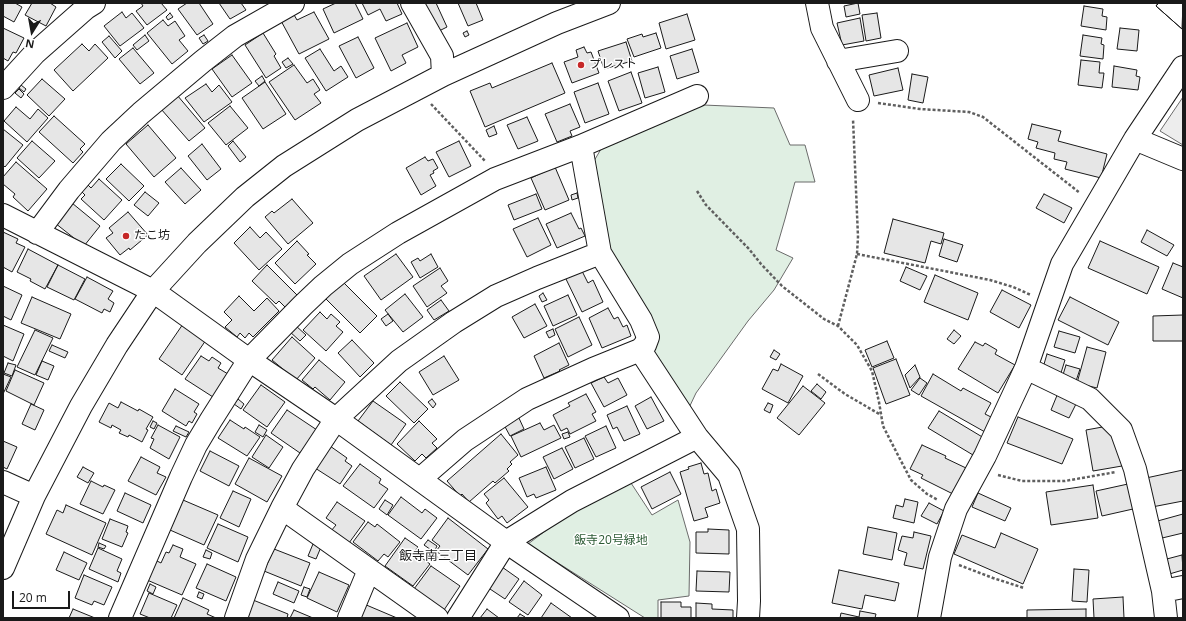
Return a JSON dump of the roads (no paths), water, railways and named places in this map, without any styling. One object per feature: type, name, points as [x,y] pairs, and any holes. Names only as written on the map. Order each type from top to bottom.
[{"type":"street","points":[[3,88],[35,53],[86,8],[94,3]]},
{"type":"street","points":[[38,233],[70,190],[111,141],[141,112],[235,36],[293,3]]},
{"type":"street","points":[[412,3],[442,56],[440,76]]},
{"type":"street","points":[[3,568],[34,496],[81,406],[117,345],[153,291],[202,238],[245,197],[284,166],[357,120],[440,76],[557,23],[609,3]]},
{"type":"street","points":[[817,3],[822,28],[858,100]]},
{"type":"street","points":[[838,61],[897,52]]},
{"type":"street","points":[[929,618],[940,557],[956,509],[980,466],[1026,368],[1062,264],[1135,139],[1183,67]]},
{"type":"street","points":[[120,618],[196,445],[249,360],[303,305],[350,264],[398,233],[496,179],[581,146],[697,96]]},
{"type":"street","points":[[1135,139],[1183,159]]},
{"type":"street","points":[[420,479],[465,440],[528,399],[593,369],[640,350],[645,345],[648,337],[641,320],[600,253],[581,146]]},
{"type":"street","points":[[3,215],[153,291],[420,479],[506,542],[618,618]]},
{"type":"street","points":[[236,618],[258,558],[282,508],[303,469],[336,420],[399,362],[454,322],[496,296],[600,253]]},
{"type":"street","points":[[640,350],[697,437],[729,475],[748,530],[748,618]]},
{"type":"street","points":[[1026,368],[1090,399],[1121,430],[1173,589],[1166,618]]},
{"type":"street","points":[[458,618],[506,542],[572,501],[655,457],[697,437]]},
{"type":"street","points":[[3,482],[34,496]]},
{"type":"street","points":[[282,508],[437,618]]},
{"type":"street","points":[[349,618],[369,570]]},
{"type":"place","name":"プレスト","points":[[581,65]]},
{"type":"place","name":"たこ坊","points":[[126,236]]},
{"type":"district","name":"飯寺南三丁目","points":[[438,556]]},
{"type":"park label","name":"飯寺20号緑地","points":[[611,541]]}]
